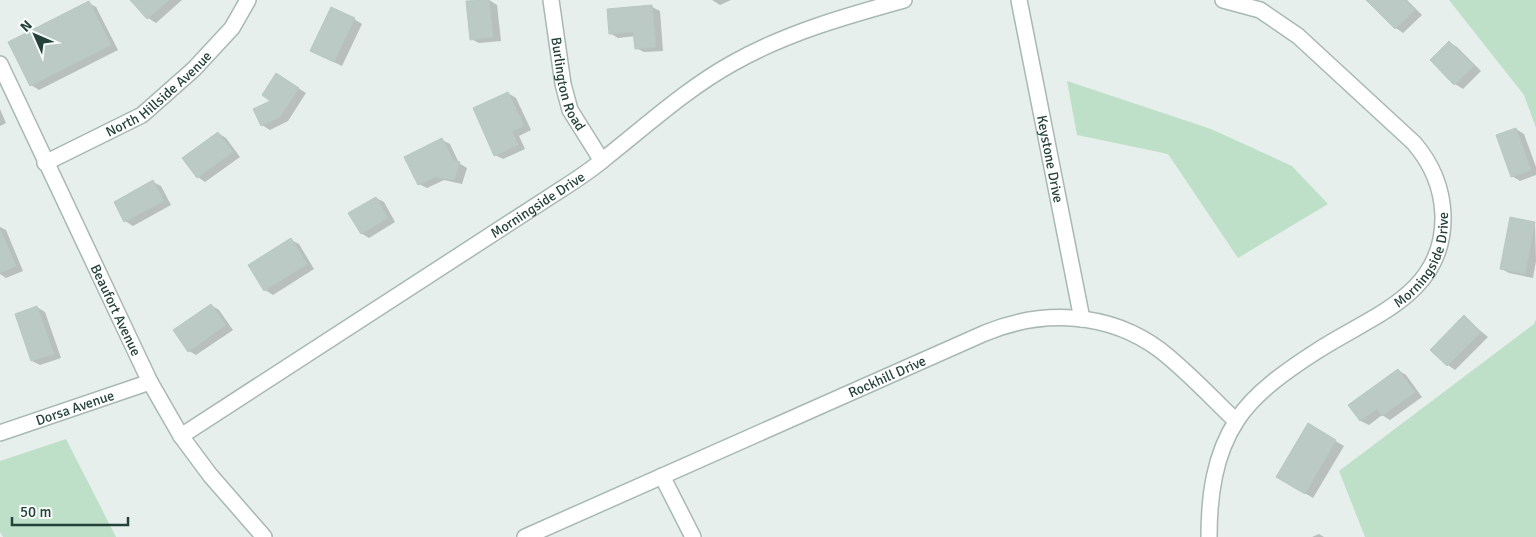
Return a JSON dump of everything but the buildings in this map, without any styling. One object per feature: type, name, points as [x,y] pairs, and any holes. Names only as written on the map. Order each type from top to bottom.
[{"type":"street","name":"North Hillside Avenue","points":[[45,163],[142,115],[194,69],[213,49],[232,28],[248,0]]},
{"type":"street","name":"Burlington Road","points":[[551,0],[563,84],[570,110],[602,161]]},
{"type":"street","name":"Morningside Drive","points":[[181,436],[554,194],[602,161],[675,102],[732,63],[779,40],[846,16],[904,0]]},
{"type":"street","name":"Keystone Drive","points":[[1019,0],[1082,319]]},
{"type":"street","name":"Morningside Drive","points":[[1209,537],[1212,480],[1223,448],[1236,421],[1261,394],[1316,352],[1403,300],[1419,285],[1436,257],[1443,224],[1442,196],[1433,170],[1414,143],[1298,36],[1260,10],[1223,0]]},
{"type":"street","name":"Beaufort Avenue","points":[[0,64],[45,163],[150,382],[181,436],[210,475],[264,537]]},
{"type":"street","name":"Rockhill Drive","points":[[525,537],[1002,326],[1038,318],[1082,319],[1127,332],[1159,350],[1236,421]]},
{"type":"street","name":"Dorsa Avenue","points":[[0,433],[150,382]]},
{"type":"street","points":[[662,476],[693,537]]},
{"type":"green space","points":[[1449,0],[1536,0],[1536,128],[1524,95]]},
{"type":"green space","points":[[1067,81],[1211,129],[1292,166],[1328,204],[1238,258],[1168,154],[1077,135]]},
{"type":"green space","points":[[1536,319],[1536,537],[1365,537],[1339,471],[1534,324]]},
{"type":"green space","points":[[66,439],[116,537],[3,537],[0,532],[0,461]]}]
